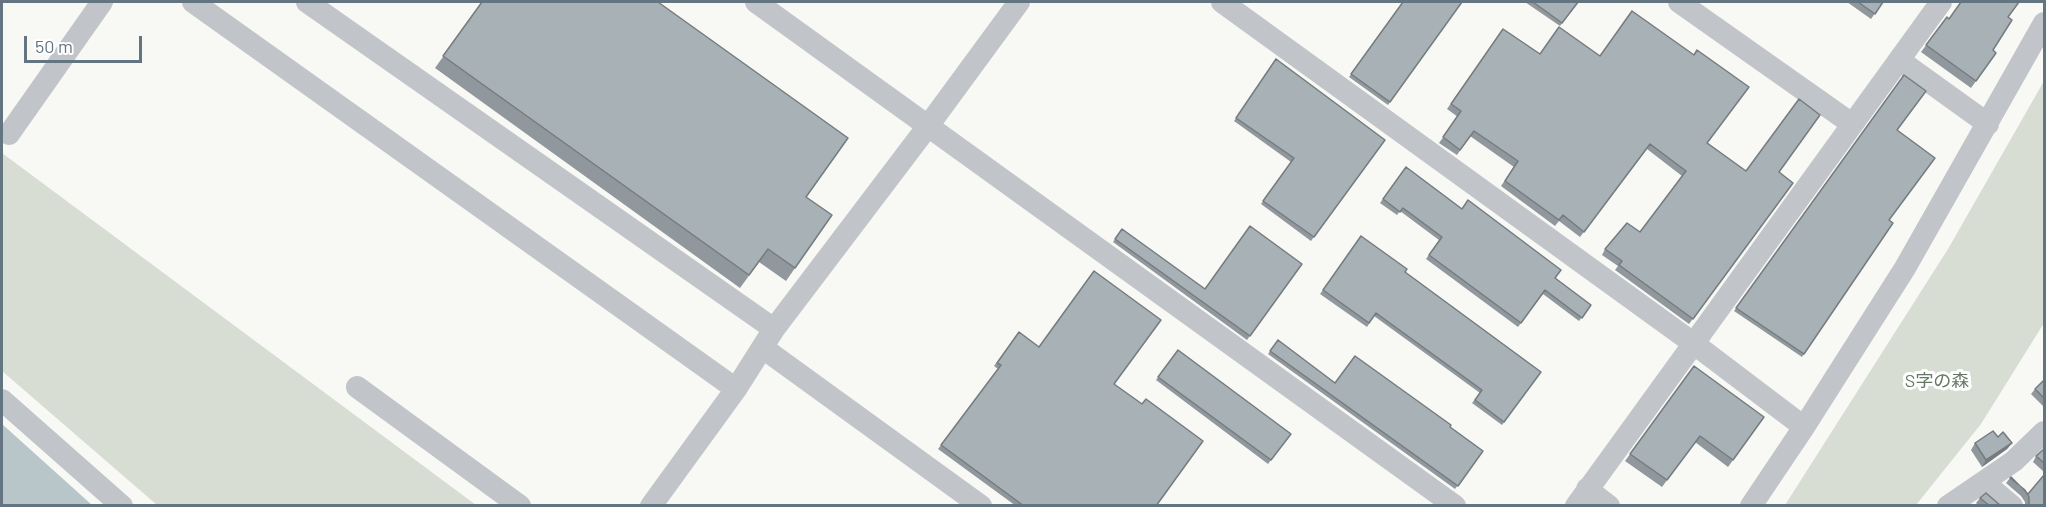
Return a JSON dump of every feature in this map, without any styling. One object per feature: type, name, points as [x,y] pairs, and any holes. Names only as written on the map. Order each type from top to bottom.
[{"type":"street","points":[[9,134],[102,2]]},
{"type":"street","points":[[193,2],[736,389]]},
{"type":"street","points":[[307,2],[769,339],[981,506]]},
{"type":"street","points":[[756,2],[1455,506]]},
{"type":"street","points":[[651,506],[736,389],[769,339],[1019,2]]},
{"type":"street","points":[[1222,2],[1693,343],[1804,427]]},
{"type":"street","points":[[1679,2],[1852,124]]},
{"type":"street","points":[[1609,506],[1581,497],[1941,2]]},
{"type":"street","points":[[1751,506],[1905,268],[2044,23]]},
{"type":"street","points":[[1899,60],[1988,124]]},
{"type":"street","points":[[357,387],[520,506]]},
{"type":"street","points":[[2,400],[122,506]]},
{"type":"street","points":[[1948,506],[2014,461],[2044,432]]},
{"type":"street","points":[[1984,482],[2012,506]]},
{"type":"green space","name":"S字の森","points":[[2044,81],[2044,323],[1981,424],[1916,505],[1785,505],[1948,249]]},
{"type":"green space","points":[[2,153],[476,505],[157,505],[2,371]]},
{"type":"shaded area","points":[[2,424],[92,505],[2,505]]},
{"type":"building","points":[[482,2],[658,2],[848,138],[806,197],[832,215],[795,268],[768,249],[749,275],[443,56]]},
{"type":"building","points":[[1403,2],[1462,2],[1390,102],[1351,74]]},
{"type":"building","points":[[1533,2],[1578,2],[1562,23]]},
{"type":"building","points":[[1858,2],[1883,2],[1875,14]]},
{"type":"building","points":[[1961,2],[2019,2],[2008,17],[2012,20],[1993,50],[1996,53],[1976,81],[1926,45]]},
{"type":"building","points":[[1632,11],[1694,55],[1697,50],[1749,87],[1707,143],[1746,171],[1799,99],[1820,115],[1779,172],[1793,183],[1693,319],[1619,265],[1622,261],[1605,249],[1627,223],[1640,232],[1686,171],[1650,144],[1584,232],[1563,215],[1559,220],[1505,181],[1518,161],[1474,131],[1460,150],[1443,137],[1461,111],[1451,104],[1503,29],[1540,54],[1559,27],[1600,56]]},
{"type":"building","points":[[1276,59],[1385,140],[1314,237],[1263,201],[1294,158],[1236,118]]},
{"type":"building","points":[[1904,75],[1926,91],[1897,130],[1935,158],[1889,220],[1893,223],[1804,354],[1736,308]]},
{"type":"building","points":[[1406,167],[1462,209],[1468,200],[1561,270],[1555,278],[1591,305],[1582,318],[1545,290],[1521,323],[1429,255],[1442,237],[1403,208],[1400,212],[1383,199]]},
{"type":"building","points":[[1250,226],[1302,264],[1250,336],[1115,239],[1122,229],[1205,289]]},
{"type":"building","points":[[1361,236],[1407,269],[1405,272],[1541,372],[1504,422],[1475,400],[1482,390],[1376,313],[1369,323],[1323,290]]},
{"type":"building","points":[[1094,271],[1161,320],[1114,384],[1142,404],[1146,399],[1203,441],[1156,506],[1024,506],[941,445],[1001,365],[997,363],[1019,332],[1039,347]]},
{"type":"building","points":[[1278,340],[1335,383],[1355,356],[1451,425],[1450,427],[1483,451],[1458,486],[1270,351]]},
{"type":"building","points":[[1178,350],[1291,434],[1271,460],[1158,377]]},
{"type":"building","points":[[1694,366],[1764,417],[1733,460],[1700,436],[1667,480],[1630,454]]},
{"type":"building","points":[[2044,380],[2044,398],[2035,389]]},
{"type":"building","points":[[1993,431],[1998,437],[2003,432],[2012,443],[1986,460],[1975,443]]},
{"type":"building","points":[[2044,449],[2044,463],[2036,456]]},
{"type":"building","points":[[2044,475],[2044,506],[2028,506],[2029,497],[2026,492],[2028,494]]},
{"type":"building","points":[[1986,493],[2001,506],[1990,506],[1980,498]]}]
